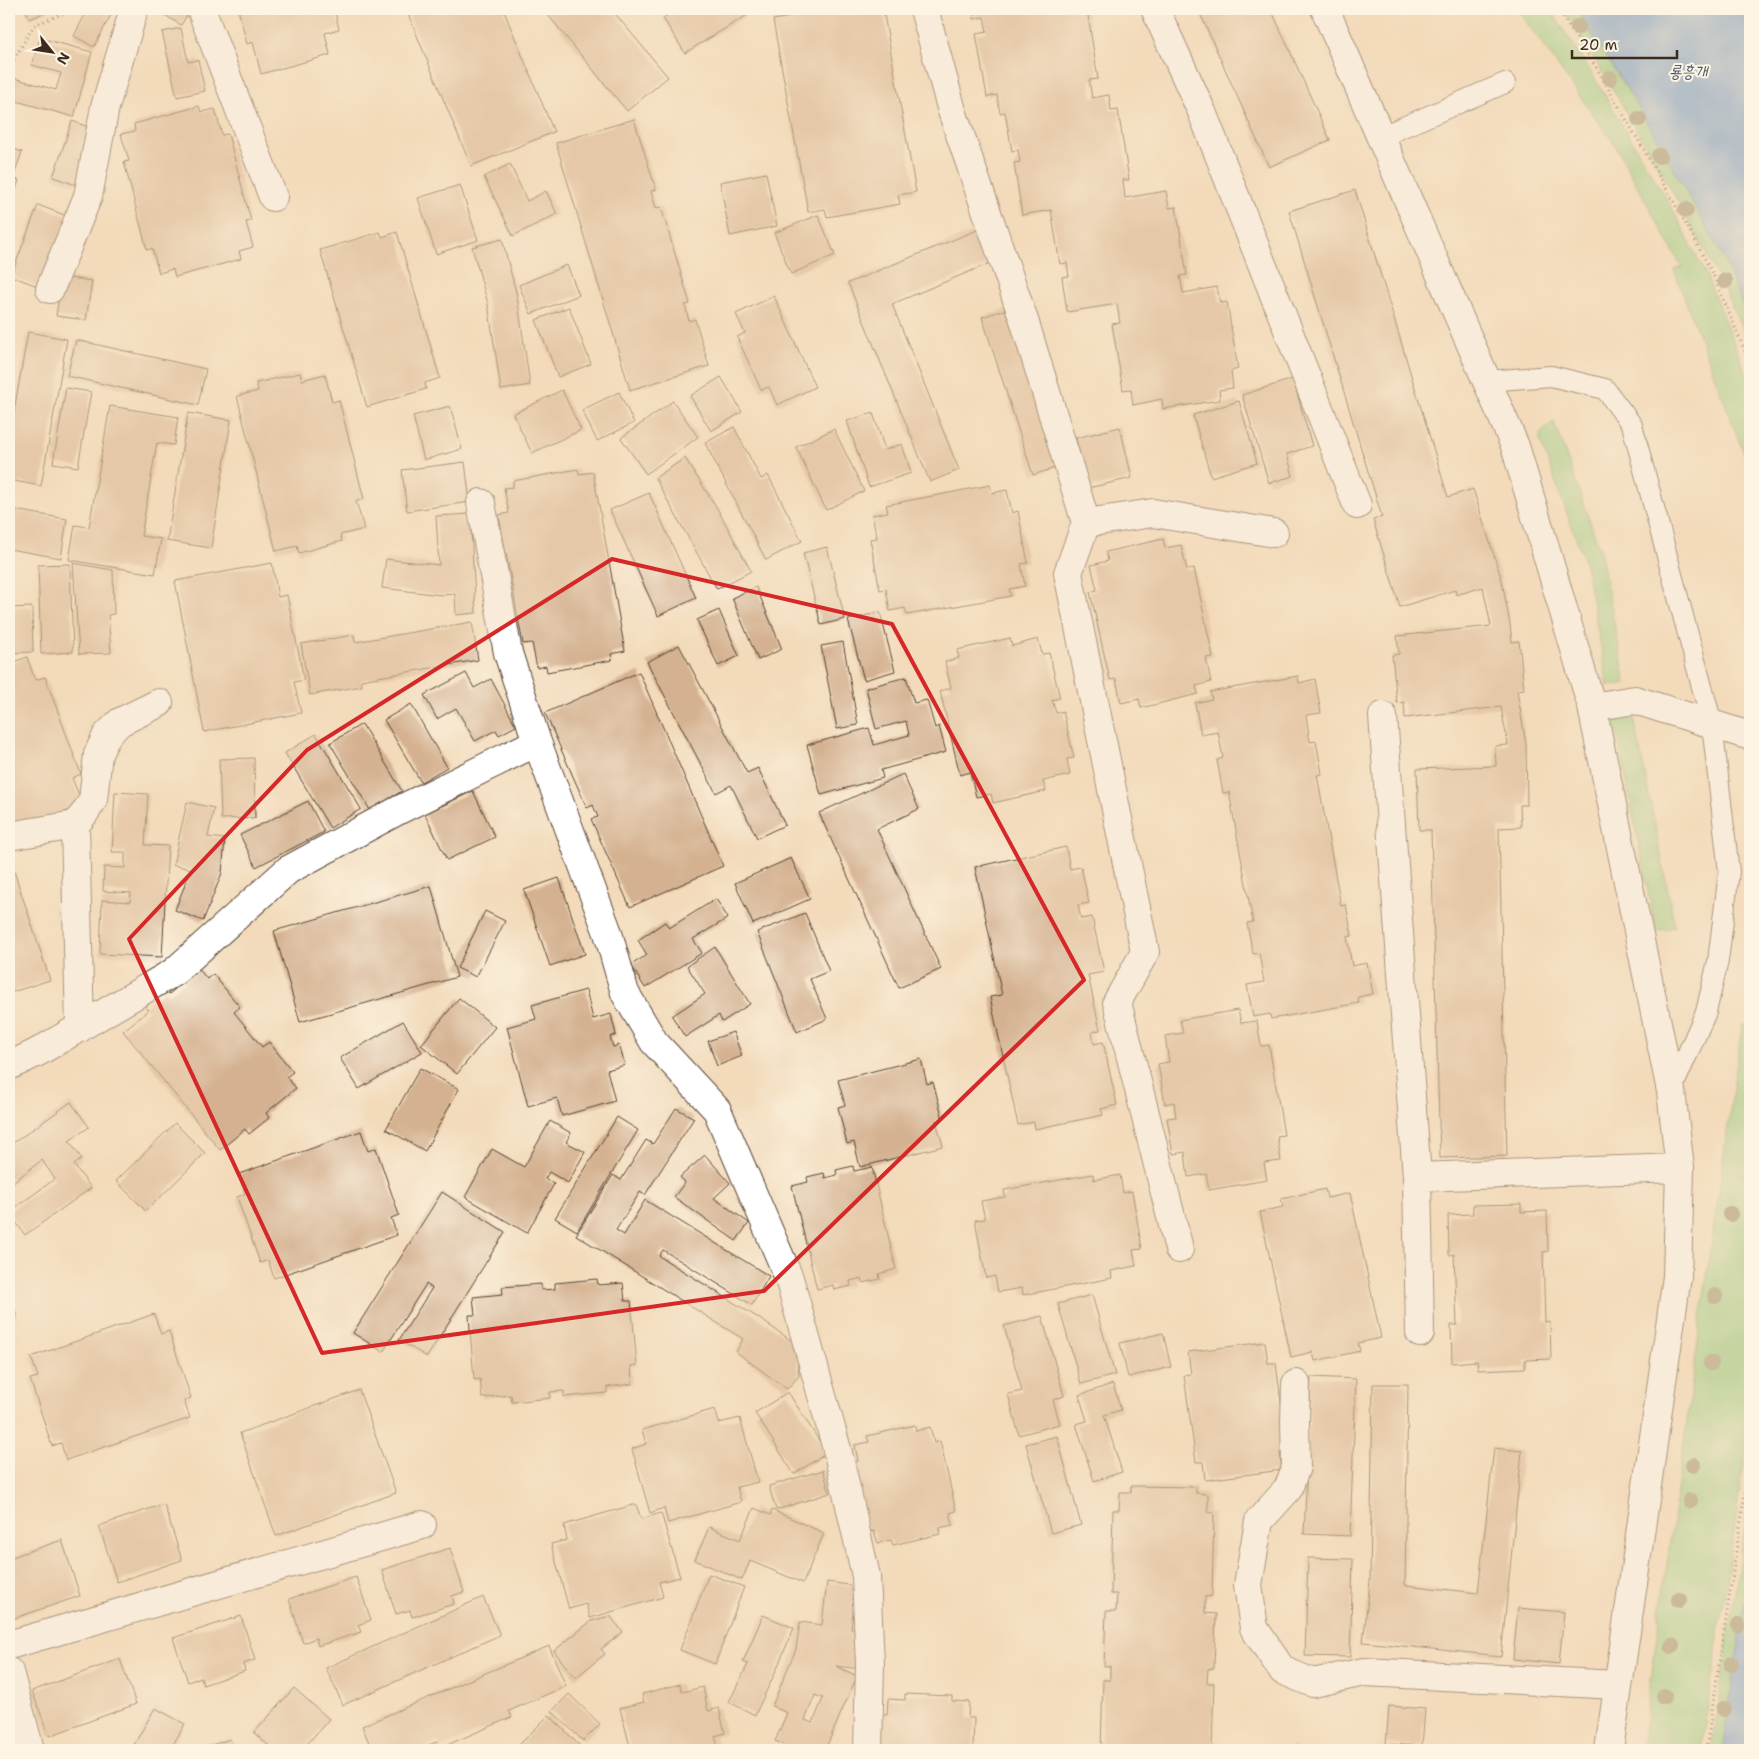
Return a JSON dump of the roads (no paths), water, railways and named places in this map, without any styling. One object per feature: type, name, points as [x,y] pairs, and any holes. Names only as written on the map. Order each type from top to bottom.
[{"type":"street","points":[[50,289],[88,196],[106,107],[134,9]]},
{"type":"street","points":[[201,9],[273,196]]},
{"type":"street","points":[[924,9],[952,111],[1024,320],[1086,523],[1068,573],[1145,952],[1118,1002],[1179,1249]]},
{"type":"street","points":[[1155,9],[1202,112],[1357,505]]},
{"type":"street","points":[[1325,9],[1515,446],[1592,707],[1671,1091],[1680,1168],[1677,1277],[1609,1750]]},
{"type":"street","points":[[481,503],[508,653],[537,742],[608,933],[625,993],[654,1042],[717,1110],[789,1278],[838,1453],[866,1576],[870,1664],[868,1750]]},
{"type":"street","points":[[1086,523],[1153,513],[1274,533]]},
{"type":"street","points":[[1592,707],[1635,700],[1750,736]]},
{"type":"street","points":[[80,1028],[75,825],[93,800],[98,754],[107,735],[120,722],[159,703]]},
{"type":"street","points":[[1383,716],[1416,1177],[1420,1333]]},
{"type":"street","points":[[9,1066],[38,1052],[174,972],[288,870],[400,810],[537,742]]},
{"type":"street","points":[[9,836],[75,825]]},
{"type":"street","points":[[1416,1177],[1680,1168]]},
{"type":"street","points":[[1296,1384],[1294,1422],[1296,1467],[1288,1490],[1259,1521],[1248,1585],[1254,1628],[1282,1670],[1313,1682],[1364,1672],[1618,1685]]},
{"type":"street","points":[[9,1645],[422,1525]]},
{"type":"street","points":[[9,1672],[30,1750]]},
{"type":"lane","points":[[1380,136],[1505,83]]},
{"type":"lane","points":[[1487,381],[1551,376],[1605,389],[1632,425],[1712,724],[1729,872],[1718,961],[1706,1012],[1671,1091]]},
{"type":"water","name":"룡흥개","points":[[1576,9],[1750,9],[1750,323],[1724,259],[1642,113]]},
{"type":"water","points":[[1750,1572],[1750,1750],[1722,1750]]}]
